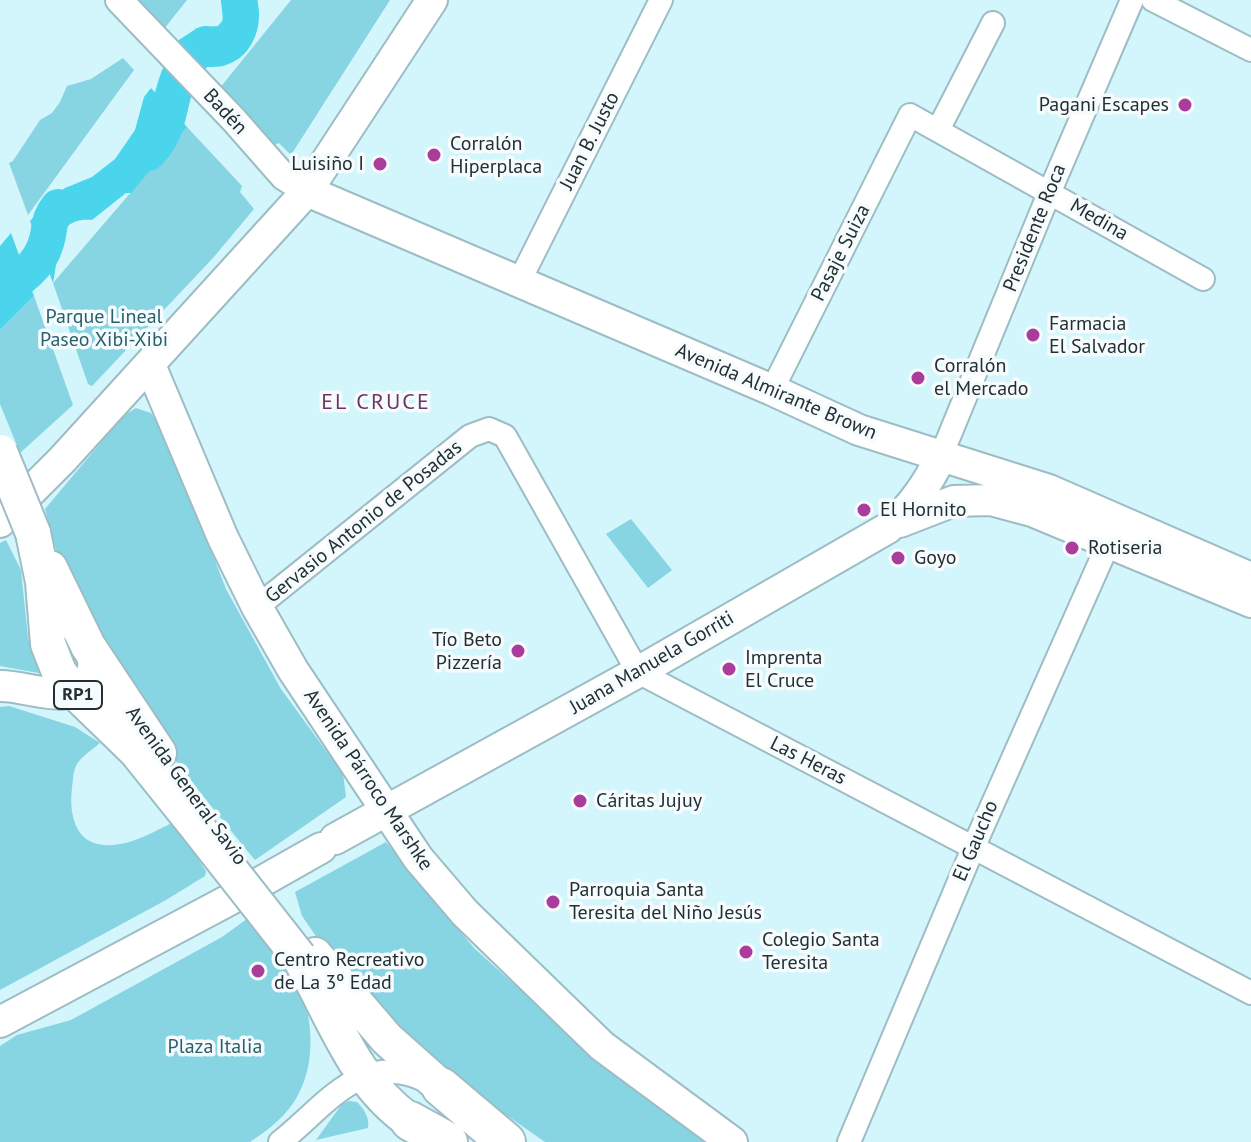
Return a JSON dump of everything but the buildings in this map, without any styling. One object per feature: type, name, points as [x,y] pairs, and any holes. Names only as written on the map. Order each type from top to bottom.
[{"type":"highway","name":"Avenida General Savio","points":[[441,1087],[506,1142]]},
{"type":"highway","name":"Avenida General Savio","points":[[410,1121],[448,1142]]},
{"type":"main road","points":[[0,522],[62,460],[307,191],[432,0]]},
{"type":"main road","name":"Avenida Almirante Brown","points":[[307,191],[859,430],[1049,490],[1251,578]]},
{"type":"main road","name":"Avenida Párroco Marshke","points":[[150,365],[223,538],[257,607],[293,670],[418,858],[465,913],[602,1046],[732,1142]]},
{"type":"main road","points":[[859,430],[897,457],[906,474],[906,493],[888,528]]},
{"type":"main road","name":"RP1","points":[[0,452],[33,533]]},
{"type":"main road","name":"Juana Manuela Gorriti","points":[[7,1021],[638,672],[888,528],[905,514],[917,498],[941,456]]},
{"type":"main road","points":[[888,528],[954,501],[991,500],[1032,511],[1251,602]]},
{"type":"main road","name":"Avenida General Savio","points":[[33,533],[88,646],[198,819]]},
{"type":"main road","name":"Avenida General Savio","points":[[33,533],[43,582],[48,644],[59,672],[74,692],[111,725],[198,819],[304,952],[387,1039],[441,1087]]},
{"type":"main road","name":"RP1","points":[[0,686],[57,694],[74,692],[87,682],[93,669],[93,654],[88,646]]},
{"type":"main road","name":"RP1","points":[[31,690],[111,725]]},
{"type":"main road","name":"Avenida General Savio","points":[[304,952],[347,1051],[391,1107],[410,1121]]},
{"type":"street","name":"Juan B. Justo","points":[[519,282],[661,0]]},
{"type":"street","name":"Presidente Roca","points":[[941,456],[1132,0]]},
{"type":"street","points":[[1153,0],[1251,50]]},
{"type":"street","name":"Badén","points":[[124,2],[145,29],[234,120],[284,177],[307,191]]},
{"type":"street","points":[[938,130],[993,23]]},
{"type":"street","name":"Medina","points":[[910,115],[1203,279]]},
{"type":"street","name":"Pasaje Suiza","points":[[772,390],[910,115]]},
{"type":"street","name":"Gervasio Antonio de Posadas","points":[[257,607],[470,436],[489,429],[505,436],[638,672]]},
{"type":"street","name":"El Gaucho","points":[[849,1142],[974,846],[1109,542]]},
{"type":"street","name":"Las Heras","points":[[638,672],[1251,993]]},
{"type":"street","points":[[280,1142],[335,1094],[364,1076],[383,1070],[398,1070],[441,1087]]},
{"type":"green space","points":[[137,0],[187,0],[164,29]]},
{"type":"green space","points":[[291,0],[390,0],[291,155],[279,143],[272,146],[219,89]]},
{"type":"green space","points":[[123,58],[134,70],[28,215],[9,163],[40,120],[52,113],[67,86],[91,79]]},
{"type":"green space","name":"Parque Lineal Paseo Xibi-Xibi","points":[[187,127],[242,186],[240,192],[254,209],[213,258],[92,386],[88,384],[53,283]]},
{"type":"green space","name":"Parque Lineal Paseo Xibi-Xibi","points":[[34,296],[73,405],[20,453],[0,404],[0,330]]},
{"type":"green space","points":[[136,408],[151,413],[168,439],[226,589],[281,689],[343,774],[346,797],[255,860],[159,738],[102,652],[59,559],[45,509],[123,416]]},
{"type":"green space","points":[[631,519],[672,570],[648,588],[606,534]]},
{"type":"green space","points":[[6,540],[21,570],[28,638],[44,674],[0,666],[0,543]]},
{"type":"green space","points":[[9,706],[75,727],[100,743],[79,761],[73,776],[73,816],[86,839],[104,845],[123,844],[174,822],[206,871],[205,876],[166,900],[0,990],[0,707]]},
{"type":"green space","points":[[386,842],[474,948],[568,1033],[704,1142],[545,1142],[440,1069],[354,991],[302,916],[295,892]]},
{"type":"green space","name":"Plaza Italia","points":[[251,916],[291,967],[309,1019],[310,1050],[304,1081],[294,1102],[277,1122],[250,1142],[0,1142],[0,1046],[17,1035],[71,1020],[222,937]]},
{"type":"green space","points":[[357,1102],[362,1108],[368,1128],[316,1140],[342,1104]]},
{"type":"shaded area","points":[[221,0],[257,0],[257,30],[249,47],[236,61],[223,66],[199,68],[176,42],[197,28],[218,26],[223,20]]},
{"type":"shaded area","points":[[151,88],[187,127],[131,193],[126,193],[92,220],[70,224],[60,240],[53,283],[30,221],[53,196],[92,177],[115,159],[135,130],[144,97]]},
{"type":"shaded area","points":[[11,233],[34,296],[0,330],[0,246]]},
{"type":"waterway","points":[[148,153],[162,134],[177,82],[186,64],[206,44],[225,43],[236,34],[241,18],[239,0]]},
{"type":"waterway","points":[[0,288],[22,277],[34,265],[43,251],[52,216],[58,207]]},
{"type":"place","name":"Pagani Escapes","points":[[1185,105]]},
{"type":"place","name":"Corralón Hiperplaca","points":[[434,155]]},
{"type":"place","name":"Luisiño I","points":[[380,164]]},
{"type":"place","name":"Farmacia El Salvador","points":[[1033,335]]},
{"type":"place","name":"Corralón el Mercado","points":[[918,378]]},
{"type":"place","name":"El Hornito","points":[[864,510]]},
{"type":"place","name":"Rotiseria","points":[[1072,548]]},
{"type":"place","name":"Goyo","points":[[898,558]]},
{"type":"place","name":"Tío Beto Pizzería","points":[[518,651]]},
{"type":"place","name":"Imprenta El Cruce","points":[[729,669]]},
{"type":"place","name":"Cáritas Jujuy","points":[[580,801]]},
{"type":"place","name":"Parroquia Santa Teresita del Niño Jesús","points":[[553,902]]},
{"type":"place","name":"Colegio Santa Teresita","points":[[746,952]]},
{"type":"place","name":"Centro Recreativo de La 3º Edad","points":[[258,971]]},
{"type":"district","name":"EL CRUCE","points":[[376,403]]}]
